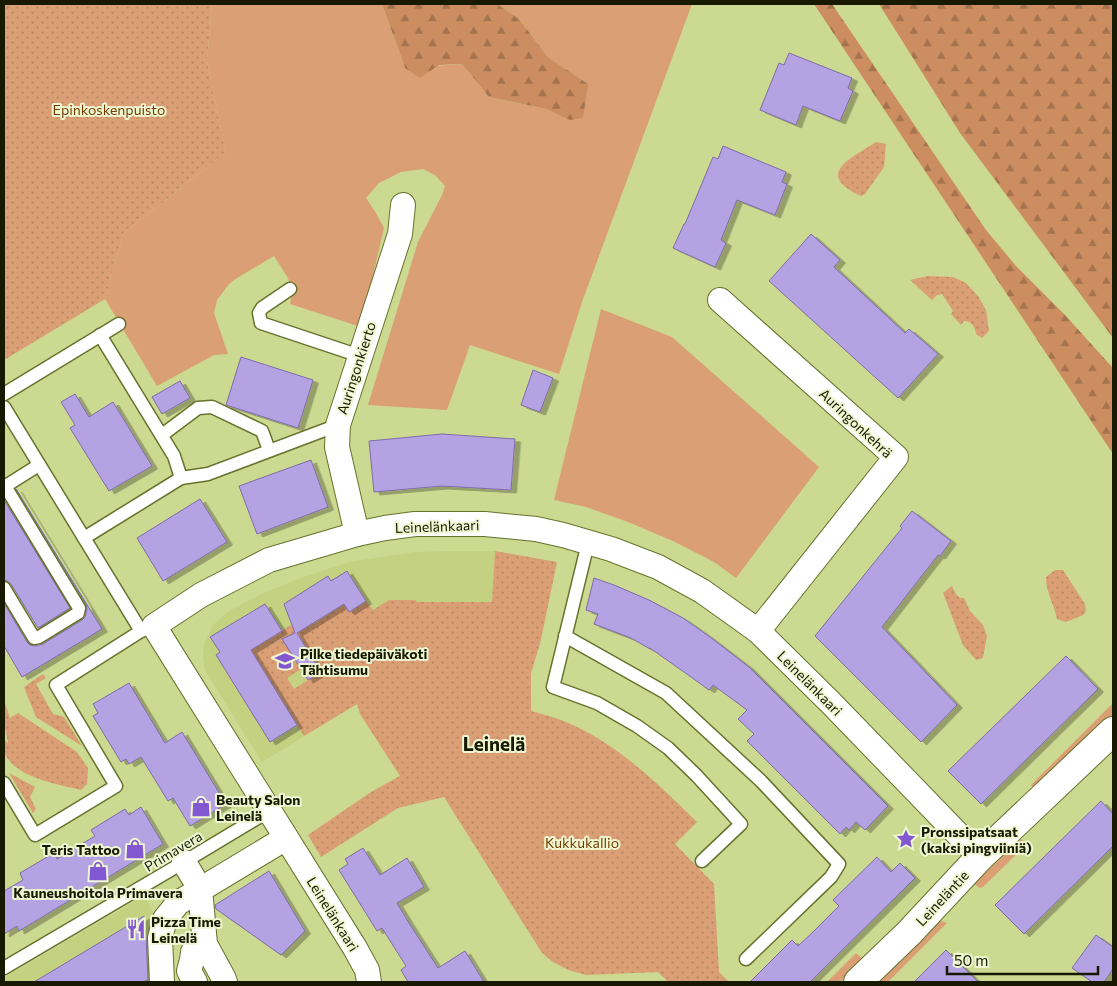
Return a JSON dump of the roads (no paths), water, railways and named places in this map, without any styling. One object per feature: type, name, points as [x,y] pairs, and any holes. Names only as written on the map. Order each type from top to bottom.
[{"type":"street","name":"Auringonkierto","points":[[357,534],[337,447],[338,425],[400,234],[403,205]]},
{"type":"street","name":"Auringonkehrä","points":[[720,300],[896,457],[758,631]]},
{"type":"street","name":"Leinelänkaari","points":[[369,982],[367,970],[355,948],[286,838],[147,629],[201,596],[269,560],[357,534],[385,528],[415,524],[485,524],[536,529],[611,549],[658,567],[685,581],[714,599],[758,631],[831,703],[980,857]]},
{"type":"street","name":"Leineläntie","points":[[858,982],[908,933],[980,857],[1113,731]]},
{"type":"street","points":[[162,982],[160,938],[165,919],[178,902],[286,838]]},
{"type":"street","points":[[184,862],[200,889],[199,948],[189,970],[195,982]]},
{"type":"street","points":[[160,938],[199,948],[225,982]]},
{"type":"lane","points":[[290,289],[262,308],[259,313],[261,323],[360,356]]},
{"type":"lane","points":[[4,394],[119,324]]},
{"type":"lane","points":[[100,335],[174,456],[181,478]]},
{"type":"lane","points":[[162,435],[198,408],[212,406],[262,431],[270,450]]},
{"type":"lane","points":[[4,408],[9,428],[39,465],[84,538],[147,629],[56,685],[116,786],[35,835],[22,819],[4,783]]},
{"type":"lane","points":[[84,538],[181,478],[208,474],[338,425]]},
{"type":"lane","points":[[4,588],[34,638],[39,637],[78,613],[79,608],[4,487],[39,465]]},
{"type":"lane","points":[[588,543],[553,687],[597,703],[637,726],[668,748],[741,824],[702,861]]},
{"type":"lane","points":[[565,636],[666,693],[761,781],[839,864],[831,877],[746,960]]},
{"type":"lane","name":"Primavera","points":[[4,968],[269,811]]},
{"type":"place","name":"Pilke tiedepäiväkoti Tähtisumu","points":[[285,661]]},
{"type":"place","name":"Beauty Salon Leinelä","points":[[201,807]]},
{"type":"place","name":"Pronssipatsaat (kaksi pingviiniä)","points":[[906,839]]},
{"type":"place","name":"Teris Tattoo","points":[[135,849]]},
{"type":"place","name":"Kauneushoitola Primavera","points":[[98,871]]},
{"type":"place","name":"Pizza Time Leinelä","points":[[136,929]]},
{"type":"district","name":"Leinelä","points":[[494,743]]},
{"type":"park label","name":"Epinkoskenpuisto","points":[[109,109]]},
{"type":"park label","name":"Kukkukallio","points":[[582,842]]}]
